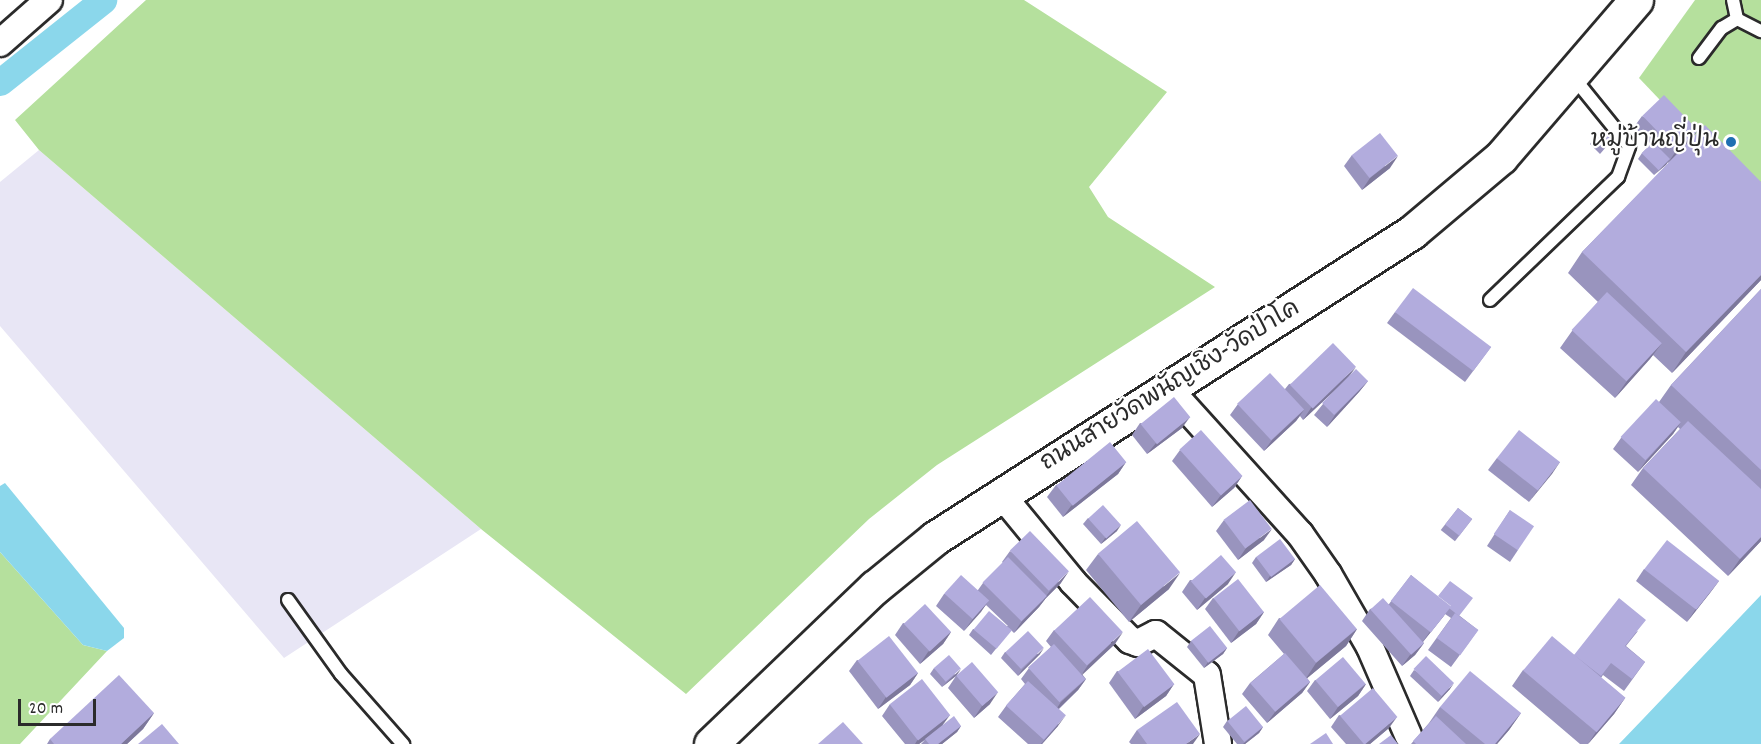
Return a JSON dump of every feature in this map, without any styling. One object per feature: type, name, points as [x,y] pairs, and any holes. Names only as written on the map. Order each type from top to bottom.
[{"type":"main road","name":"ถนนสายวัดพนัญเชิง-วัดป่าโค","points":[[711,744],[875,587],[1000,493],[1412,232],[1502,158],[1574,78],[1628,10]]},
{"type":"street","points":[[0,43],[49,0]]},
{"type":"street","points":[[1168,388],[1300,534],[1328,574],[1370,647],[1408,735]]},
{"type":"street","points":[[1000,493],[1073,582],[1130,640],[1138,643],[1155,634],[1207,675],[1218,744]]},
{"type":"lane","points":[[1733,0],[1737,19]]},
{"type":"lane","points":[[1737,19],[1761,31]]},
{"type":"lane","points":[[1699,58],[1722,28],[1737,19]]},
{"type":"lane","points":[[1490,300],[1618,177],[1629,146],[1574,78]]},
{"type":"lane","points":[[288,600],[341,674],[403,744]]},
{"type":"shaded area","points":[[39,150],[481,529],[284,658],[0,326],[0,182]]},
{"type":"green space","points":[[146,0],[1024,0],[1167,92],[1089,187],[1108,217],[1215,287],[937,465],[869,519],[686,694],[481,529],[39,150],[15,120]]},
{"type":"green space","name":"หมู่บ้านญี่ปุ่น","points":[[1695,0],[1761,0],[1761,206],[1639,78]]},
{"type":"green space","points":[[0,552],[83,645],[107,651],[20,744],[0,744]]},
{"type":"water","points":[[5,483],[124,628],[124,638],[107,651],[83,645],[0,552],[0,486]]},
{"type":"water","points":[[1761,595],[1761,744],[1619,744],[1643,719]]},
{"type":"building","points":[[1664,95],[1698,130],[1676,151],[1642,116]]},
{"type":"building","points":[[1705,125],[1761,182],[1761,275],[1686,352],[1582,252]]},
{"type":"building","points":[[1602,129],[1613,139],[1605,148],[1594,138]]},
{"type":"building","points":[[1380,133],[1398,156],[1369,178],[1352,155]]},
{"type":"building","points":[[1653,142],[1670,159],[1659,170],[1642,153]]},
{"type":"building","points":[[1413,288],[1491,347],[1473,371],[1395,312]]},
{"type":"building","points":[[1761,289],[1761,470],[1671,385]]},
{"type":"building","points":[[1607,292],[1662,343],[1626,381],[1572,330]]},
{"type":"building","points":[[1333,343],[1356,367],[1313,408],[1290,385]]},
{"type":"building","points":[[1356,369],[1368,381],[1334,415],[1322,403]]},
{"type":"building","points":[[1270,373],[1304,410],[1271,440],[1237,404]]},
{"type":"building","points":[[1174,397],[1190,417],[1157,444],[1141,424]]},
{"type":"building","points":[[1656,399],[1681,422],[1645,460],[1621,437]]},
{"type":"building","points":[[1688,421],[1761,489],[1761,537],[1740,559],[1643,468]]},
{"type":"building","points":[[1201,430],[1242,476],[1221,495],[1179,449]]},
{"type":"building","points":[[1519,430],[1560,462],[1538,490],[1497,458]]},
{"type":"building","points":[[1110,442],[1126,462],[1073,506],[1056,485]]},
{"type":"building","points":[[1250,500],[1272,529],[1245,549],[1224,520]]},
{"type":"building","points":[[1103,505],[1121,525],[1106,538],[1088,518]]},
{"type":"building","points":[[1458,508],[1472,519],[1459,536],[1445,525]]},
{"type":"building","points":[[1510,510],[1534,526],[1518,550],[1494,534]]},
{"type":"building","points":[[1137,521],[1180,572],[1141,605],[1098,554]]},
{"type":"building","points":[[1030,531],[1069,571],[1049,591],[1010,550]]},
{"type":"building","points":[[1280,539],[1295,559],[1271,577],[1256,557]]},
{"type":"building","points":[[1667,540],[1719,581],[1696,610],[1644,569]]},
{"type":"building","points":[[1221,555],[1236,572],[1206,599],[1191,581]]},
{"type":"building","points":[[1008,557],[1047,596],[1021,621],[983,582]]},
{"type":"building","points":[[961,575],[989,600],[973,619],[944,594]]},
{"type":"building","points":[[1411,575],[1451,606],[1431,632],[1391,601]]},
{"type":"building","points":[[1238,579],[1264,612],[1239,631],[1214,598]]},
{"type":"building","points":[[1450,581],[1473,598],[1459,616],[1438,596]]},
{"type":"building","points":[[1320,585],[1357,629],[1316,663],[1279,619]]},
{"type":"building","points":[[1090,597],[1123,632],[1087,666],[1054,630]]},
{"type":"building","points":[[1383,598],[1424,643],[1411,655],[1370,609]]},
{"type":"building","points":[[1619,598],[1646,620],[1625,646],[1645,662],[1632,679],[1611,663],[1601,676],[1574,655]]},
{"type":"building","points":[[925,604],[951,632],[930,652],[904,624]]},
{"type":"building","points":[[989,611],[1012,630],[997,649],[974,629]]},
{"type":"building","points":[[1455,613],[1478,630],[1460,655],[1437,638]]},
{"type":"building","points":[[1210,626],[1227,648],[1208,663],[1191,641]]},
{"type":"building","points":[[1028,631],[1044,648],[1021,669],[1005,652]]},
{"type":"building","points":[[889,636],[918,673],[886,698],[857,661]]},
{"type":"building","points":[[1552,636],[1626,698],[1597,732],[1523,670]]},
{"type":"building","points":[[1054,644],[1085,679],[1059,702],[1028,667]]},
{"type":"building","points":[[1148,649],[1174,684],[1144,707],[1118,672]]},
{"type":"building","points":[[1285,653],[1310,682],[1275,712],[1250,683]]},
{"type":"building","points":[[949,655],[961,669],[946,682],[934,668]]},
{"type":"building","points":[[1426,656],[1454,683],[1442,696],[1413,669]]},
{"type":"building","points":[[1343,657],[1365,684],[1338,707],[1315,680]]},
{"type":"building","points":[[972,662],[998,692],[982,706],[956,676]]},
{"type":"building","points":[[1470,671],[1521,713],[1495,744],[1485,744],[1440,707]]},
{"type":"building","points":[[119,675],[154,713],[121,744],[54,744],[50,739]]},
{"type":"building","points":[[922,679],[950,715],[918,740],[890,704]]},
{"type":"building","points":[[1028,681],[1066,715],[1044,740],[1006,706]]},
{"type":"building","points":[[1373,688],[1397,717],[1364,744],[1340,716]]},
{"type":"building","points":[[1177,702],[1200,734],[1186,744],[1147,744],[1137,730]]},
{"type":"building","points":[[1246,706],[1263,727],[1244,742],[1227,721]]},
{"type":"building","points":[[954,716],[961,726],[938,744],[929,744],[925,739]]},
{"type":"building","points":[[1436,716],[1466,744],[1416,744],[1413,741]]},
{"type":"building","points":[[843,722],[863,744],[818,744]]},
{"type":"building","points":[[162,724],[179,744],[138,744]]},
{"type":"building","points":[[1326,733],[1333,744],[1310,744]]},
{"type":"building","points":[[1391,735],[1398,744],[1379,744]]},
{"type":"waterway","points":[[0,82],[103,0]]},
{"type":"place","name":"หมู่บ้านญี่ปุ่น","points":[[1731,142]]}]
